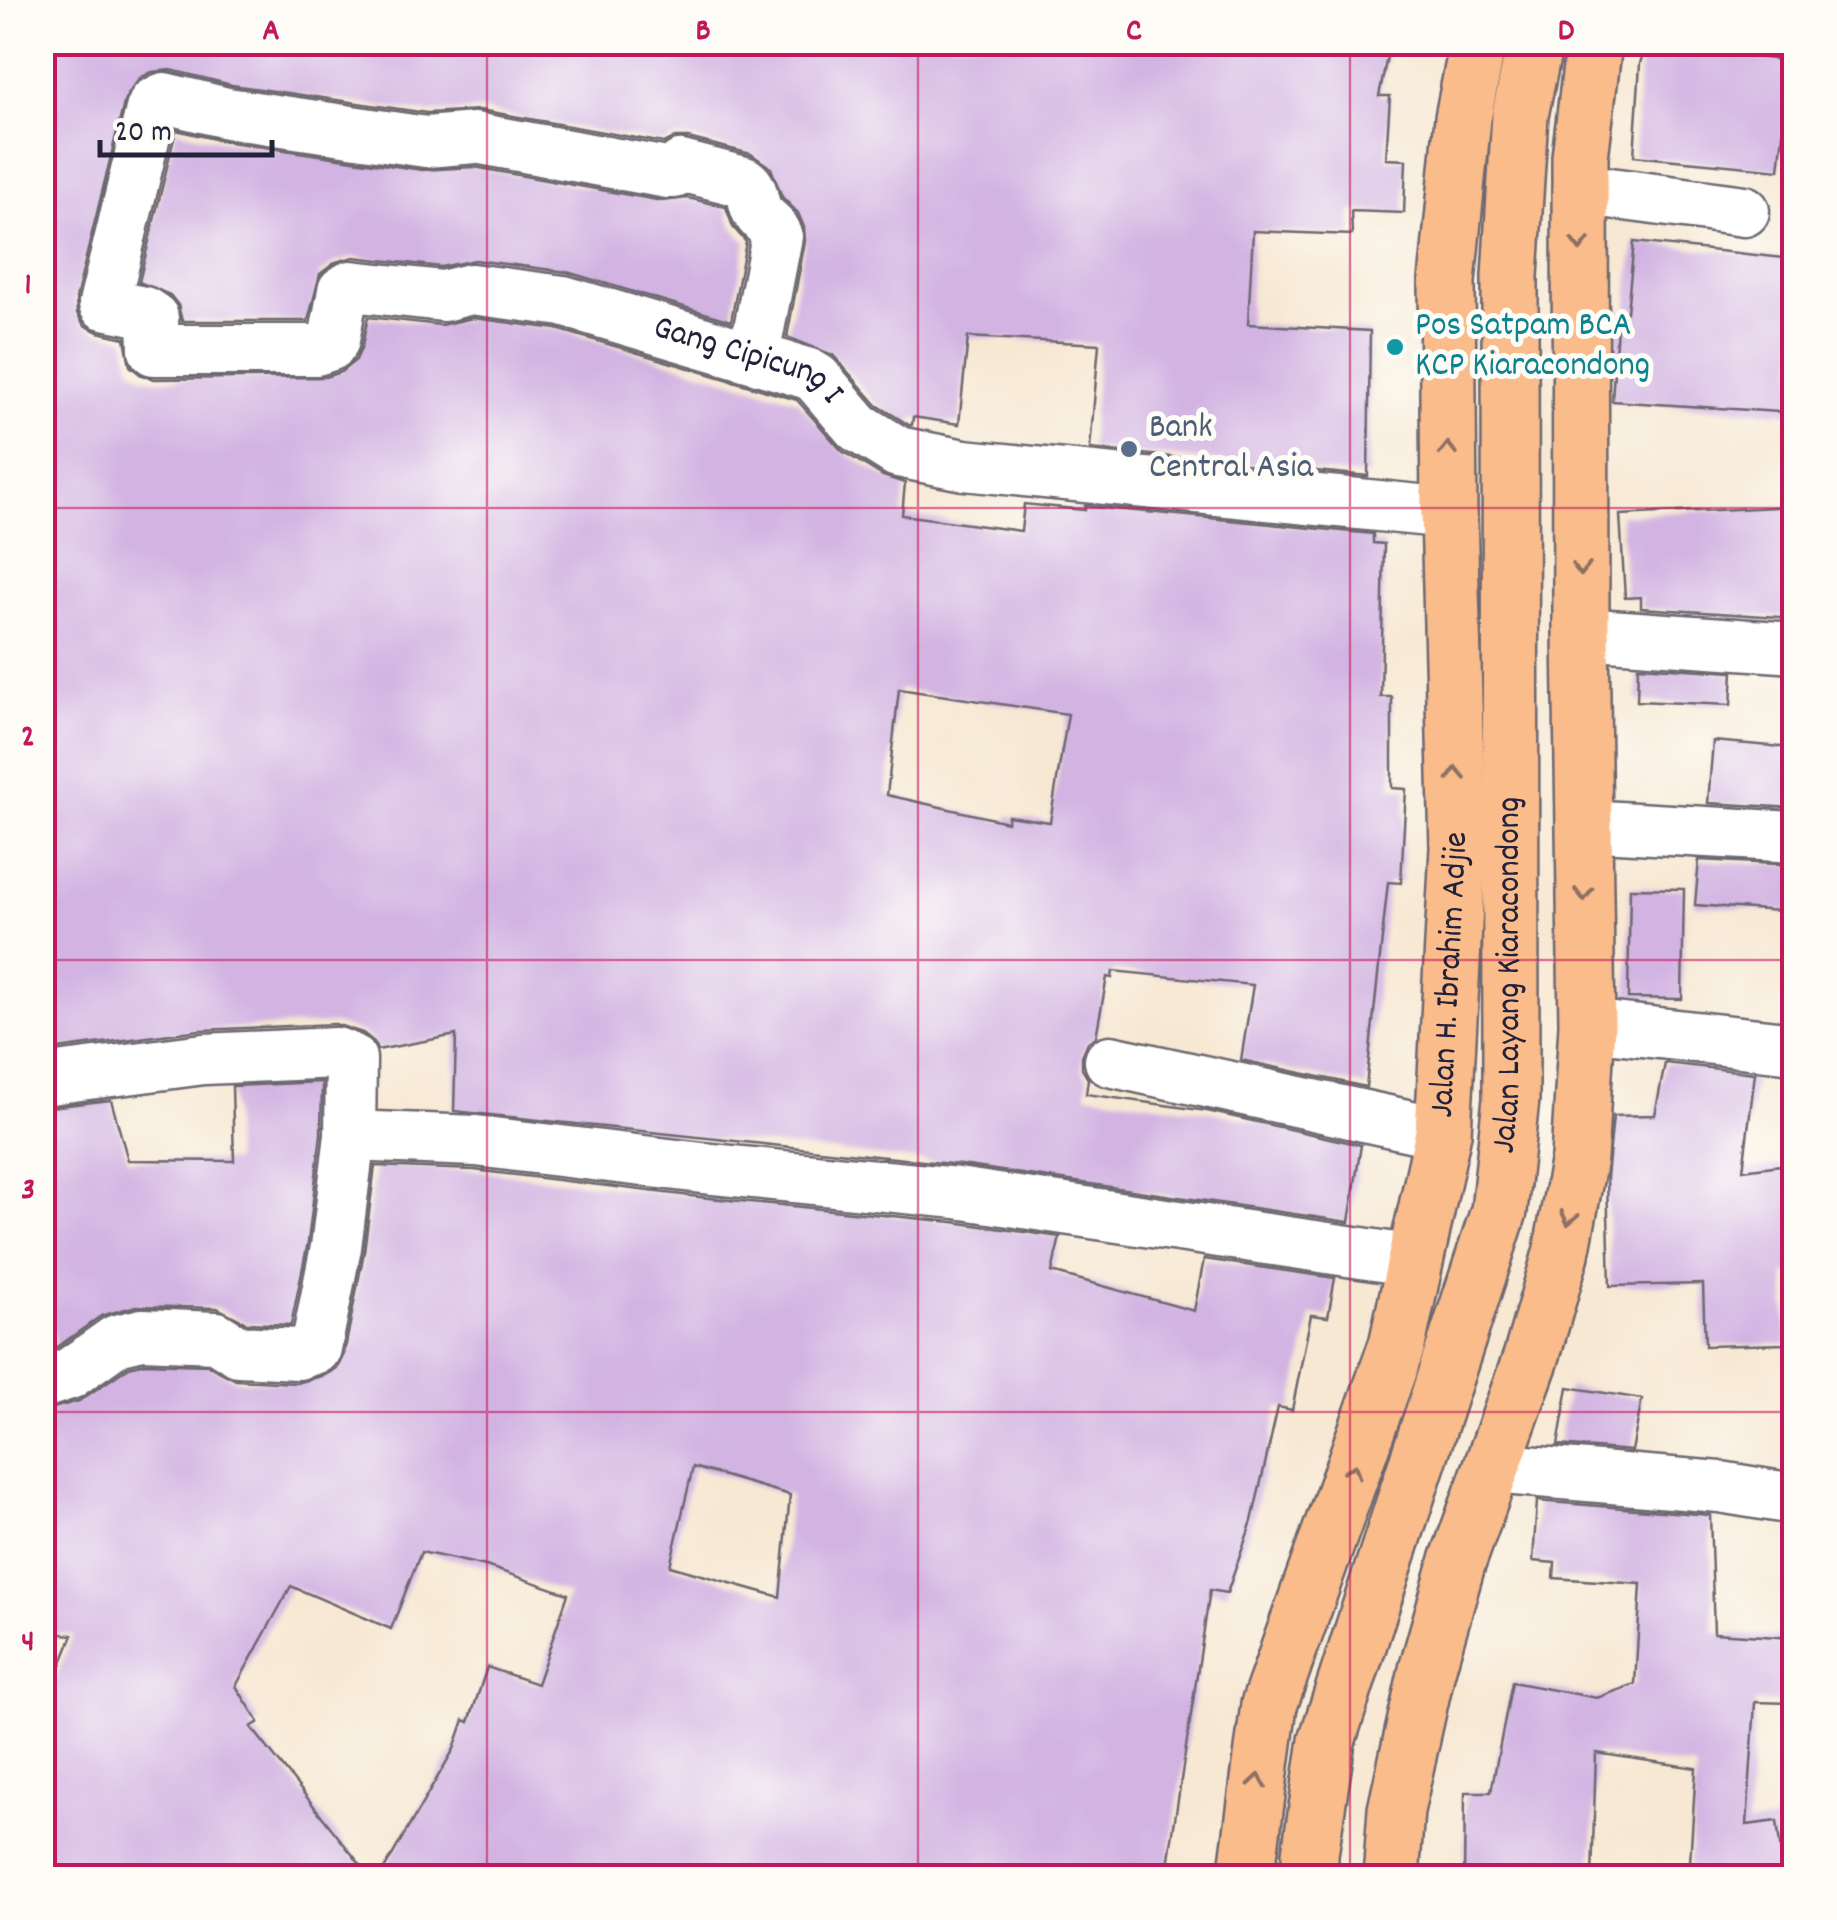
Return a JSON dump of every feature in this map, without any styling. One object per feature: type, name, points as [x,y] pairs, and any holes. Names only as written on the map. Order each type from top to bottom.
[{"type":"main road","name":"Jalan H. Ibrahim Adjie","points":[[1246,1878],[1269,1706],[1397,1345],[1443,1133],[1458,848],[1448,513],[1447,281],[1463,118],[1478,42]]},
{"type":"main road","name":"Jalan Layang Kiaracondong","points":[[1310,1878],[1327,1740],[1498,1211],[1511,1099],[1510,276],[1520,115],[1535,42]]},
{"type":"main road","points":[[1391,1878],[1396,1810],[1427,1670],[1457,1564],[1531,1358],[1573,1200],[1587,1025],[1580,157],[1594,42]]},
{"type":"street","name":"Gang Cipicung I","points":[[754,356],[776,236],[775,228],[764,222],[757,211],[752,188],[744,182],[682,166],[674,173],[666,173],[475,138],[426,142],[240,116],[164,98],[154,103],[104,304],[144,312],[153,318],[154,350],[316,350],[334,340],[343,291],[351,286],[443,296],[470,289],[563,301],[754,356],[818,379],[858,427],[898,452],[964,465],[1448,513]]},
{"type":"street","points":[[1580,189],[1744,211]]},
{"type":"street","points":[[1581,632],[1794,648]]},
{"type":"street","points":[[1583,825],[1794,837]]},
{"type":"street","points":[[1587,1025],[1794,1048]]},
{"type":"street","points":[[42,1080],[204,1058],[345,1055],[352,1068],[350,1136],[336,1247],[316,1348],[298,1354],[238,1351],[216,1337],[142,1334],[117,1340],[67,1372]]},
{"type":"street","points":[[1110,1060],[1443,1133]]},
{"type":"street","points":[[350,1136],[476,1140],[702,1168],[957,1192],[1415,1261]]},
{"type":"street","points":[[1491,1468],[1720,1487],[1794,1498]]},
{"type":"building","points":[[42,42],[1390,42],[1379,96],[1390,96],[1386,159],[1406,160],[1404,213],[1351,211],[1352,235],[1253,231],[1248,324],[1370,331],[1368,476],[1090,449],[1099,344],[968,337],[959,424],[913,417],[909,425],[877,405],[833,355],[787,337],[805,241],[804,227],[798,213],[782,197],[771,168],[751,154],[688,138],[664,143],[480,110],[427,113],[232,85],[171,70],[152,72],[140,78],[125,99],[76,298],[77,313],[84,325],[125,338],[130,366],[154,379],[325,377],[341,372],[356,360],[368,317],[441,325],[473,318],[557,329],[797,400],[842,451],[883,476],[905,483],[902,515],[1021,531],[1024,504],[1085,510],[1085,506],[1373,534],[1373,543],[1384,544],[1381,697],[1392,697],[1392,788],[1406,789],[1401,883],[1388,882],[1366,1087],[1241,1060],[1253,985],[1113,971],[1112,978],[1107,977],[1096,1037],[1088,1042],[1082,1056],[1082,1069],[1088,1079],[1086,1094],[1207,1111],[1361,1145],[1349,1222],[961,1165],[454,1111],[456,1035],[377,1050],[363,1033],[335,1024],[200,1030],[42,1051]],"holes":[[[899,689],[1068,714],[1050,822],[1008,816],[1007,822],[887,795]]]},
{"type":"building","points":[[1646,42],[1693,42],[1692,50],[1791,61],[1779,170],[1634,156],[1640,64]]},
{"type":"building","points":[[176,130],[223,141],[422,170],[474,167],[662,201],[688,198],[726,207],[733,227],[746,242],[731,321],[567,272],[475,260],[441,267],[354,257],[336,262],[320,274],[308,321],[182,321],[178,305],[170,295],[139,282]]},
{"type":"building","points":[[1634,242],[1794,259],[1794,413],[1612,401],[1618,311],[1627,312]]},
{"type":"building","points":[[1794,506],[1794,618],[1641,608],[1641,597],[1625,598],[1620,515]]},
{"type":"building","points":[[1638,666],[1733,672],[1731,705],[1637,701]]},
{"type":"building","points":[[1713,741],[1794,748],[1794,808],[1708,803]]},
{"type":"building","points":[[1699,860],[1794,865],[1794,912],[1695,905]]},
{"type":"building","points":[[1630,888],[1684,889],[1682,999],[1628,998]]},
{"type":"building","points":[[1665,1063],[1755,1073],[1743,1170],[1781,1165],[1781,1173],[1794,1173],[1794,1273],[1785,1273],[1787,1344],[1705,1346],[1703,1284],[1610,1286],[1607,1178],[1613,1116],[1655,1115]]},
{"type":"building","points":[[322,1082],[321,1134],[308,1242],[291,1325],[247,1323],[217,1308],[136,1306],[101,1316],[56,1348],[42,1259],[42,1108],[111,1100],[128,1160],[234,1161],[232,1086]]},
{"type":"building","points":[[375,1166],[474,1170],[1060,1237],[1052,1272],[1194,1311],[1204,1259],[1335,1278],[1328,1317],[1311,1315],[1292,1410],[1278,1407],[1252,1521],[1227,1593],[1210,1590],[1166,1878],[379,1878],[454,1749],[464,1720],[469,1722],[487,1667],[537,1684],[568,1594],[486,1566],[421,1552],[391,1629],[291,1586],[236,1686],[259,1722],[251,1727],[371,1878],[42,1878],[42,1712],[73,1635],[42,1632],[42,1411],[79,1401],[129,1367],[145,1363],[207,1365],[236,1380],[297,1383],[325,1375],[337,1368],[344,1354],[364,1252]],"holes":[[[693,1467],[790,1495],[780,1597],[670,1566]]]},
{"type":"building","points":[[1568,1387],[1642,1399],[1632,1451],[1558,1445]]},
{"type":"building","points":[[1537,1501],[1710,1515],[1714,1633],[1794,1638],[1794,1703],[1755,1702],[1747,1825],[1777,1821],[1784,1878],[1689,1878],[1696,1768],[1596,1753],[1592,1878],[1464,1878],[1465,1792],[1491,1792],[1512,1682],[1597,1698],[1635,1684],[1641,1584],[1554,1578],[1555,1563],[1533,1561]]},
{"type":"place","name":"Pos Satpam BCA KCP Kiaracondong","points":[[1395,347]]},
{"type":"place","name":"Bank Central Asia","points":[[1129,449]]}]
